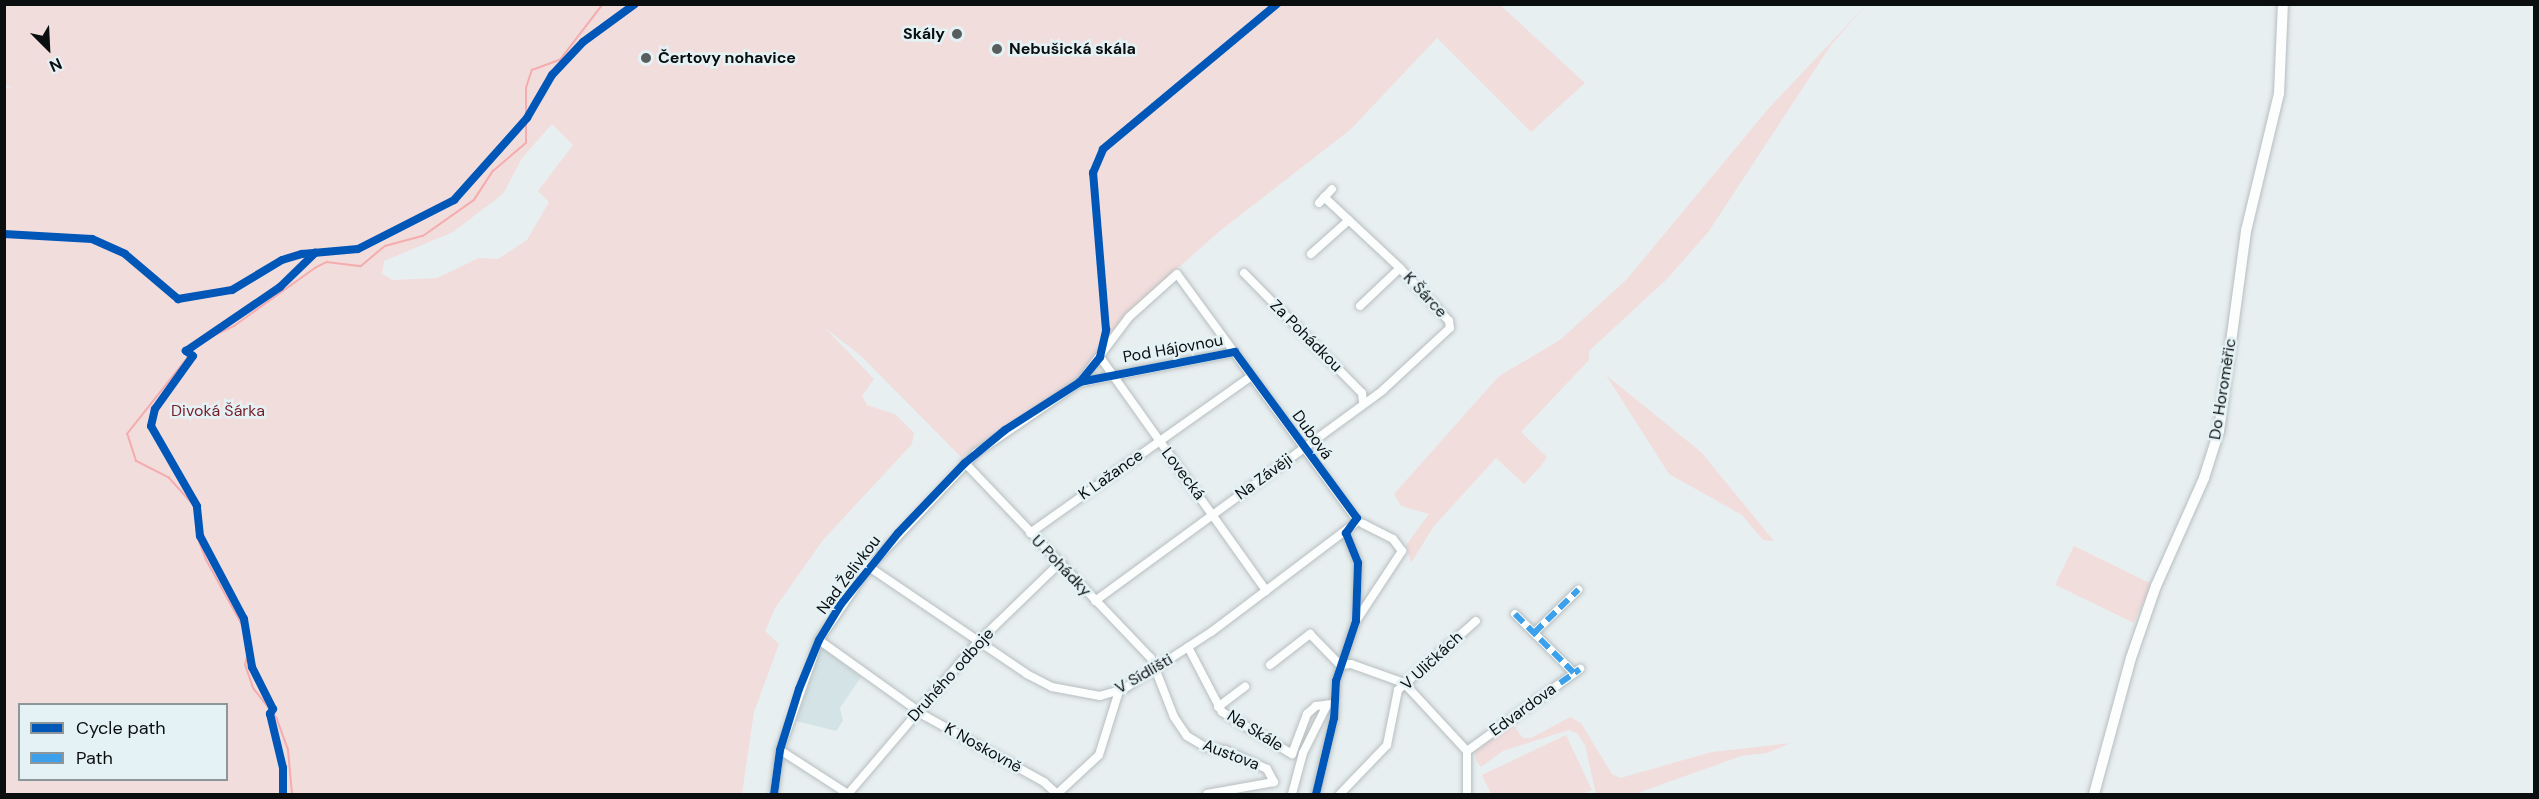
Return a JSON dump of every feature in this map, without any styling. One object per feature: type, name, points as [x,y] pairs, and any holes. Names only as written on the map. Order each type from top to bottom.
[{"type":"street","name":"Do Horoměřic","points":[[2094,795],[2131,658],[2156,586],[2205,478],[2219,431],[2246,231],[2279,94],[2283,4]]},
{"type":"street","name":"K Šárce","points":[[1332,189],[1322,200],[1349,220],[1400,268],[1449,321]]},
{"type":"street","points":[[1311,254],[1349,220]]},
{"type":"street","name":"K Šárce","points":[[1360,306],[1400,268]]},
{"type":"street","name":"Za Pohádkou","points":[[1244,273],[1362,393],[1363,401]]},
{"type":"street","name":"Dubová","points":[[1177,274],[1357,518],[1346,533]]},
{"type":"street","name":"Pod Hájovnou","points":[[1080,382],[1129,317],[1177,274]]},
{"type":"street","name":"Na Závěji","points":[[1095,601],[1363,401],[1383,390],[1450,328],[1449,321]]},
{"type":"street","name":"Pod Hájovnou","points":[[965,463],[1005,430],[1080,382],[1109,373],[1235,352]]},
{"type":"street","name":"Lovecká","points":[[1100,357],[1109,373],[1213,514],[1266,591]]},
{"type":"street","name":"K Lažance","points":[[1030,533],[1252,376]]},
{"type":"street","name":"U Pohádky","points":[[965,463],[1030,533],[1061,562],[1157,668]]},
{"type":"street","name":"Nad Želivkou","points":[[774,795],[780,750],[819,640],[869,567],[965,463]]},
{"type":"street","points":[[1292,794],[1304,753],[1330,704],[1356,621],[1402,551],[1393,539],[1363,524]]},
{"type":"street","points":[[1346,533],[1359,564],[1356,621]]},
{"type":"street","name":"V Sídlišti","points":[[869,567],[977,643],[1052,687],[1079,695],[1119,691],[1157,668],[1346,533]]},
{"type":"street","name":"Druhého odboje","points":[[848,794],[977,643],[1061,562]]},
{"type":"street","points":[[1515,614],[1534,633],[1578,591]]},
{"type":"street","name":"V Uličkách","points":[[1340,795],[1387,745],[1404,683],[1476,621]]},
{"type":"street","name":"Edvardova","points":[[1467,751],[1577,671],[1534,633]]},
{"type":"street","points":[[1270,665],[1308,634],[1341,665],[1351,664],[1404,683],[1467,751],[1467,795]]},
{"type":"street","name":"K Noskovně","points":[[819,640],[918,711],[1044,782],[1057,794]]},
{"type":"street","name":"Na Skále","points":[[1188,647],[1218,707],[1292,754],[1306,714],[1330,704]]},
{"type":"street","name":"Austova","points":[[1157,668],[1174,717],[1187,736],[1205,747],[1225,750],[1268,769],[1274,782],[1207,795]]},
{"type":"street","name":"Na Skále","points":[[1218,707],[1245,687]]},
{"type":"street","points":[[1057,794],[1100,755],[1119,691]]},
{"type":"street","points":[[1316,795],[1334,718],[1330,704]]},
{"type":"street","points":[[780,750],[848,794]]},
{"type":"street","points":[[1234,791],[1247,795]]},
{"type":"shaded area","points":[[821,646],[861,677],[840,708],[843,721],[836,731],[796,721]]},
{"type":"green space","name":"Divoká Šárka","points":[[5,4],[1499,4],[1585,83],[1531,132],[1437,38],[1350,130],[1221,230],[1152,291],[1078,378],[961,457],[860,355],[825,328],[874,379],[862,396],[867,405],[895,414],[914,433],[912,444],[823,540],[775,608],[765,631],[779,644],[754,712],[742,794],[5,794],[4,88],[12,87],[5,85]],"holes":[[[552,124],[573,145],[538,191],[549,202],[527,240],[498,259],[479,258],[437,278],[393,280],[382,274],[384,261],[453,232],[503,194],[522,158]]]},
{"type":"green space","points":[[1866,5],[1831,45],[1709,231],[1668,278],[1589,351],[1589,360],[1521,432],[1547,457],[1540,467],[1524,484],[1496,458],[1434,526],[1411,563],[1406,545],[1429,514],[1401,506],[1394,494],[1499,376],[1560,340],[1627,279],[1768,109]]},
{"type":"green space","points":[[1606,375],[1701,452],[1774,541],[1763,540],[1742,515],[1669,474]]},
{"type":"green space","points":[[2074,546],[2152,584],[2133,623],[2055,585]]},
{"type":"green space","points":[[1570,717],[1581,723],[1612,774],[1620,778],[1712,752],[1791,743],[1767,753],[1741,756],[1635,794],[1596,794],[1585,745],[1577,733],[1569,730],[1503,751],[1481,767],[1476,760],[1475,751],[1519,720],[1516,729],[1523,738],[1531,738]]},
{"type":"green space","points":[[1566,735],[1592,790],[1582,794],[1491,794],[1482,775]]},
{"type":"waterway","points":[[292,794],[288,750],[277,719],[253,688],[245,665],[249,650],[244,629],[206,560],[197,537],[195,507],[169,478],[136,461],[127,434],[200,342],[234,326],[315,268],[327,262],[361,266],[385,246],[423,236],[474,200],[493,171],[526,143],[526,88],[532,70],[560,60],[603,4]]},
{"type":"marked path","points":[[1534,633],[1578,590]]},
{"type":"marked path","points":[[1515,614],[1574,673]]},
{"type":"marked path","points":[[1560,683],[1580,669]]},
{"type":"cycle path","points":[[4,234],[92,239],[125,254],[178,299],[232,290],[282,260],[302,254],[358,249],[454,200],[527,118],[552,75],[583,42],[635,4]]},
{"type":"cycle path","points":[[774,794],[780,750],[799,689],[819,640],[841,604],[898,533],[965,463],[1005,430],[1080,382],[1100,357],[1106,330],[1093,173],[1103,149],[1277,4]]},
{"type":"cycle path","points":[[283,794],[283,768],[270,714],[273,709],[252,667],[244,619],[200,536],[197,506],[151,426],[155,409],[193,356],[186,351],[280,287],[315,253]]},
{"type":"cycle path","points":[[1080,382],[1235,352],[1357,518],[1346,533],[1358,563],[1356,621],[1336,681],[1334,718],[1316,794]]},
{"type":"place","name":"Skály","points":[[957,34]]},
{"type":"place","name":"Nebušická skála","points":[[997,49]]},
{"type":"place","name":"Čertovy nohavice","points":[[646,58]]}]
